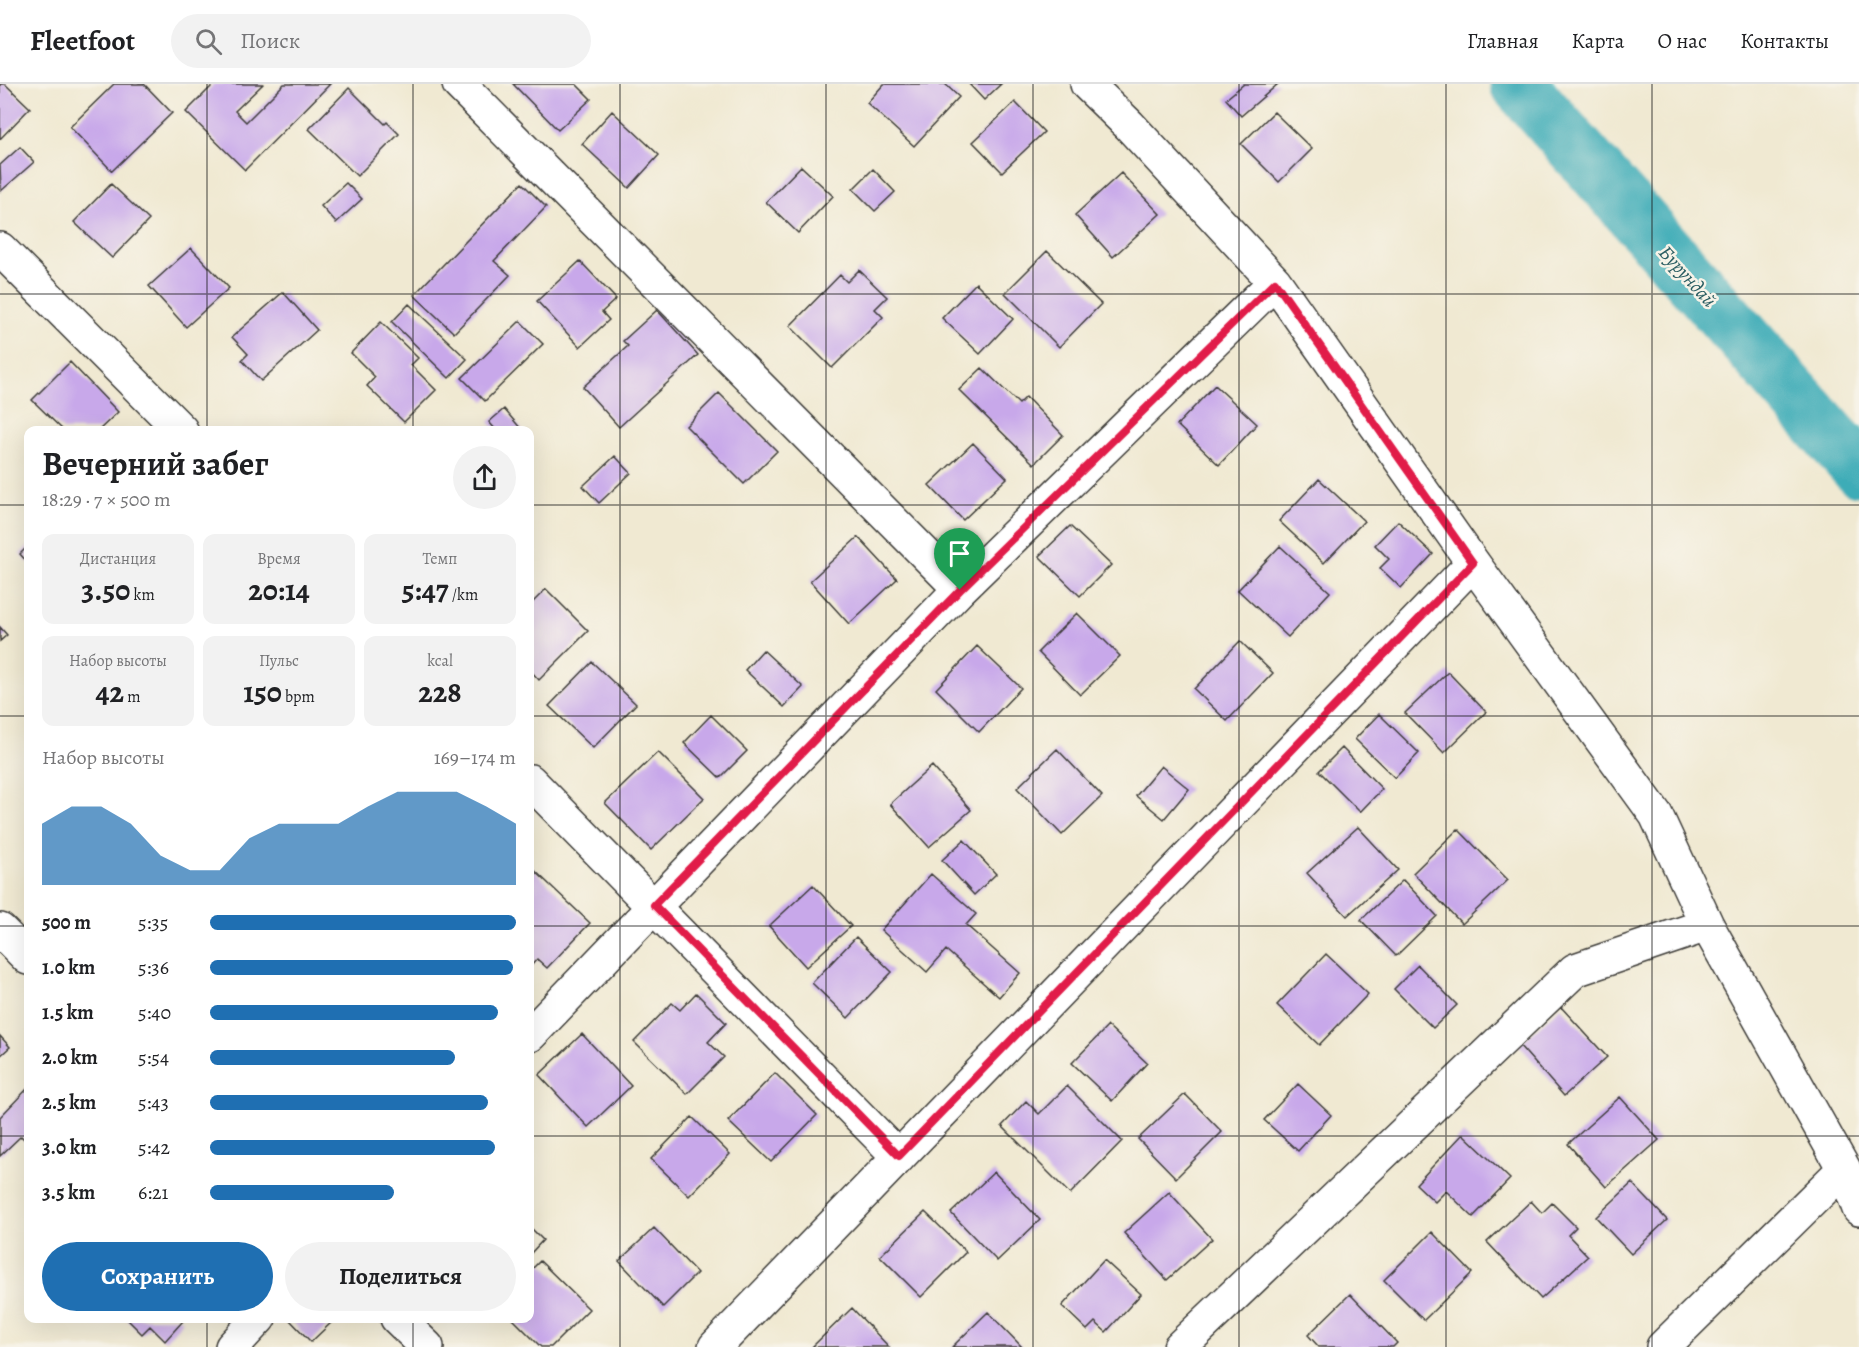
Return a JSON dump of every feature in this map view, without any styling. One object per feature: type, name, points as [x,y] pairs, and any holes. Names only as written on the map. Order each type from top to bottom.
[{"type":"street","points":[[459,84],[960,590]]},
{"type":"street","points":[[1087,84],[1129,125],[1275,282],[1473,563],[1656,815],[1707,925],[1844,1169],[1859,1209]]},
{"type":"street","points":[[0,249],[177,426]]},
{"type":"street","points":[[534,1031],[960,590],[1275,282]]},
{"type":"street","points":[[715,1347],[1473,563]]},
{"type":"street","points":[[534,785],[899,1156]]},
{"type":"street","points":[[1180,1347],[1575,969],[1707,925]]},
{"type":"street","points":[[0,930],[24,954]]},
{"type":"street","points":[[1663,1347],[1844,1169]]},
{"type":"street","points":[[232,1347],[254,1323]]},
{"type":"street","points":[[402,1323],[427,1347]]},
{"type":"building","points":[[0,84],[5,84],[30,108],[0,139]]},
{"type":"building","points":[[114,84],[144,84],[172,113],[112,171],[70,127]]},
{"type":"building","points":[[214,84],[263,84],[235,111],[246,122],[284,84],[330,84],[245,170],[186,112]]},
{"type":"building","points":[[513,84],[576,84],[591,99],[558,130]]},
{"type":"building","points":[[884,84],[945,84],[959,97],[914,146],[867,103]]},
{"type":"building","points":[[969,84],[1001,84],[984,100]]},
{"type":"building","points":[[1244,84],[1278,84],[1241,116],[1226,99]]},
{"type":"building","points":[[349,88],[385,124],[387,122],[399,134],[357,176],[309,129]]},
{"type":"building","points":[[1015,102],[1044,132],[1002,172],[973,142]]},
{"type":"building","points":[[612,111],[659,155],[629,188],[582,144]]},
{"type":"building","points":[[1274,112],[1312,149],[1279,182],[1241,144]]},
{"type":"building","points":[[20,147],[34,162],[1,191],[0,165]]},
{"type":"building","points":[[801,166],[833,196],[798,233],[766,202]]},
{"type":"building","points":[[873,169],[895,192],[875,211],[853,189]]},
{"type":"building","points":[[1121,173],[1160,214],[1113,257],[1075,215]]},
{"type":"building","points":[[346,183],[362,199],[336,223],[321,206]]},
{"type":"building","points":[[522,183],[546,207],[494,261],[510,275],[454,333],[414,295]]},
{"type":"building","points":[[111,184],[149,220],[112,258],[74,222]]},
{"type":"building","points":[[191,248],[229,288],[186,327],[149,286]]},
{"type":"building","points":[[1047,251],[1101,304],[1059,347],[1005,293]]},
{"type":"building","points":[[580,261],[616,299],[602,312],[609,320],[580,347],[537,301]]},
{"type":"building","points":[[859,270],[887,297],[875,309],[883,317],[832,368],[790,326],[840,275],[847,282]]},
{"type":"building","points":[[976,283],[1013,319],[980,354],[942,318]]},
{"type":"building","points":[[283,292],[317,330],[261,381],[242,360],[248,354],[232,337]]},
{"type":"building","points":[[409,304],[467,359],[449,378],[392,322]]},
{"type":"building","points":[[657,310],[698,355],[619,427],[583,387],[628,346],[623,341]]},
{"type":"building","points":[[520,321],[543,344],[485,401],[462,378]]},
{"type":"building","points":[[381,322],[418,358],[411,365],[436,390],[404,422],[367,386],[375,377],[351,353]]},
{"type":"building","points":[[70,362],[118,412],[103,426],[59,426],[32,400]]},
{"type":"building","points":[[982,368],[1019,404],[1026,397],[1063,435],[1034,464],[959,390]]},
{"type":"building","points":[[1215,385],[1257,424],[1219,465],[1177,425]]},
{"type":"building","points":[[719,393],[777,451],[744,484],[686,426]]},
{"type":"building","points":[[504,409],[519,426],[492,426],[489,422]]},
{"type":"building","points":[[973,443],[1007,478],[963,520],[929,485]]},
{"type":"building","points":[[615,456],[631,473],[599,503],[583,486]]},
{"type":"building","points":[[1319,479],[1364,521],[1324,563],[1279,521]]},
{"type":"building","points":[[1398,521],[1433,554],[1401,588],[1380,568],[1389,559],[1375,545]]},
{"type":"building","points":[[1070,526],[1111,565],[1080,596],[1039,556]]},
{"type":"building","points":[[858,537],[897,579],[849,624],[810,581]]},
{"type":"building","points":[[1280,546],[1330,592],[1288,637],[1238,590]]},
{"type":"building","points":[[546,589],[588,631],[539,680],[534,674],[534,601]]},
{"type":"building","points":[[1077,613],[1120,656],[1080,695],[1038,652]]},
{"type":"building","points":[[0,627],[7,635],[0,641]]},
{"type":"building","points":[[1240,641],[1273,673],[1227,721],[1194,689]]},
{"type":"building","points":[[977,646],[1021,688],[979,732],[936,689]]},
{"type":"building","points":[[763,650],[803,687],[784,707],[745,670]]},
{"type":"building","points":[[592,662],[636,704],[593,748],[549,706]]},
{"type":"building","points":[[1448,672],[1486,712],[1444,753],[1405,713]]},
{"type":"building","points":[[1379,714],[1419,753],[1395,778],[1355,739]]},
{"type":"building","points":[[711,715],[747,751],[720,778],[684,743]]},
{"type":"building","points":[[1342,748],[1382,789],[1360,812],[1319,771]]},
{"type":"building","points":[[1057,749],[1102,796],[1062,835],[1017,788]]},
{"type":"building","points":[[658,752],[704,798],[651,850],[605,803]]},
{"type":"building","points":[[932,766],[971,810],[929,847],[890,804]]},
{"type":"building","points":[[1161,766],[1189,789],[1164,819],[1136,796]]},
{"type":"building","points":[[1358,827],[1398,870],[1347,916],[1307,873]]},
{"type":"building","points":[[1458,829],[1508,880],[1462,924],[1413,873]]},
{"type":"building","points":[[964,840],[996,874],[974,895],[942,860]]},
{"type":"building","points":[[534,870],[590,923],[547,968],[537,959],[534,962]]},
{"type":"building","points":[[931,874],[976,914],[966,925],[1020,973],[999,997],[946,950],[927,972],[881,930]]},
{"type":"building","points":[[1403,880],[1437,916],[1396,956],[1361,920]]},
{"type":"building","points":[[813,885],[851,926],[806,967],[769,926]]},
{"type":"building","points":[[856,937],[892,972],[848,1018],[812,983]]},
{"type":"building","points":[[1326,954],[1368,994],[1319,1045],[1277,1005]]},
{"type":"building","points":[[1418,965],[1457,1005],[1433,1028],[1394,989]]},
{"type":"building","points":[[696,993],[726,1023],[708,1042],[724,1057],[687,1094],[634,1042],[672,1003],[680,1010]]},
{"type":"building","points":[[1561,1007],[1607,1057],[1564,1096],[1519,1045]]},
{"type":"building","points":[[1108,1026],[1147,1063],[1112,1101],[1072,1063]]},
{"type":"building","points":[[582,1034],[631,1086],[588,1127],[539,1075]]},
{"type":"building","points":[[0,1036],[10,1047],[0,1056]]},
{"type":"building","points":[[775,1073],[817,1115],[771,1162],[728,1121]]},
{"type":"building","points":[[1298,1084],[1331,1115],[1298,1151],[1264,1120]]},
{"type":"building","points":[[1067,1086],[1122,1141],[1070,1194],[1002,1126],[1026,1101],[1039,1114]]},
{"type":"building","points":[[24,1092],[24,1139],[21,1136],[0,1156],[0,1117]]},
{"type":"building","points":[[1185,1094],[1222,1132],[1176,1178],[1138,1139]]},
{"type":"building","points":[[1620,1097],[1659,1140],[1606,1187],[1568,1144]]},
{"type":"building","points":[[692,1117],[730,1154],[689,1196],[651,1159]]},
{"type":"building","points":[[1463,1134],[1510,1179],[1473,1217],[1446,1191],[1435,1202],[1416,1184]]},
{"type":"building","points":[[994,1172],[1040,1220],[997,1261],[951,1213]]},
{"type":"building","points":[[1632,1183],[1667,1220],[1631,1254],[1596,1217]]},
{"type":"building","points":[[1169,1192],[1212,1239],[1167,1280],[1124,1233]]},
{"type":"building","points":[[1531,1201],[1542,1213],[1552,1203],[1576,1227],[1568,1235],[1588,1256],[1541,1299],[1487,1242]]},
{"type":"building","points":[[925,1212],[966,1252],[921,1297],[880,1256]]},
{"type":"building","points":[[654,1228],[697,1273],[663,1307],[619,1261]]},
{"type":"building","points":[[534,1231],[543,1240],[534,1250]]},
{"type":"building","points":[[1432,1232],[1472,1273],[1424,1320],[1384,1280]]},
{"type":"building","points":[[1104,1260],[1141,1294],[1106,1332],[1095,1322],[1087,1330],[1062,1306]]},
{"type":"building","points":[[540,1261],[589,1309],[551,1347],[541,1347],[517,1323],[534,1323],[534,1267]]},
{"type":"building","points":[[1350,1294],[1397,1343],[1393,1347],[1319,1347],[1308,1335]]},
{"type":"building","points":[[852,1308],[889,1347],[812,1347]]},
{"type":"building","points":[[988,1312],[1022,1347],[952,1347]]},
{"type":"building","points":[[131,1323],[181,1323],[165,1341],[150,1326],[142,1334]]},
{"type":"building","points":[[293,1323],[331,1323],[311,1342]]},
{"type":"waterway","name":"Бурундай","points":[[1518,84],[1859,468]]},
{"type":"route","points":[[1275,282],[1473,563],[899,1156],[654,905],[960,590],[1275,282]]}]
